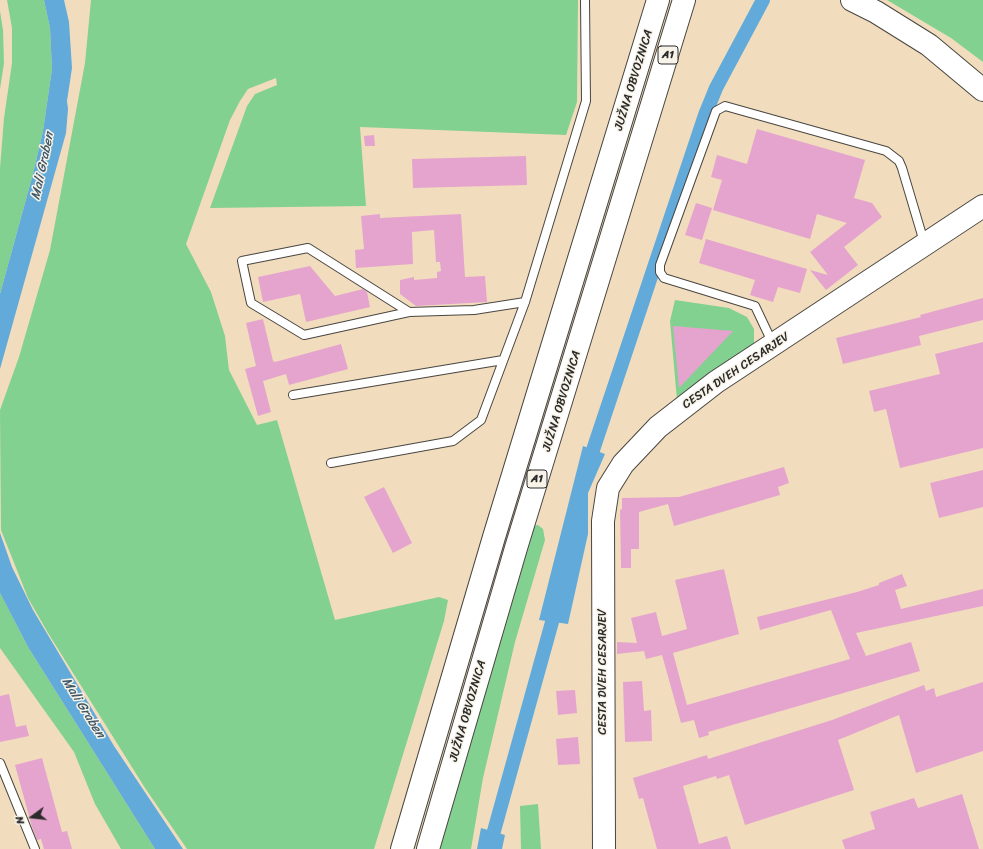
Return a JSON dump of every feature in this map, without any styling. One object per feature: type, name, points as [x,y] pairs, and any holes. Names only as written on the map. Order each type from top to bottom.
[{"type":"main road","name":"JUŽNA OBVOZNICA","points":[[402,849],[492,545],[658,0]]},
{"type":"main road","name":"JUŽNA OBVOZNICA","points":[[428,849],[516,548],[684,0]]},
{"type":"main road","points":[[852,0],[876,12],[929,45],[983,90]]},
{"type":"main road","name":"CESTA DVEH CESARJEV","points":[[604,849],[603,521],[608,488],[623,464],[658,427],[716,382],[925,246],[983,206]]},
{"type":"lane","points":[[331,463],[453,441],[481,420],[525,302],[586,101],[585,0]]},
{"type":"lane","points":[[774,345],[755,306],[664,278],[660,272],[663,258],[716,111],[725,106],[886,151],[898,161],[902,168],[925,246]]},
{"type":"lane","points":[[409,312],[308,248],[242,261],[251,303],[304,335],[409,312],[474,310],[525,302]]},
{"type":"lane","points":[[293,395],[503,360]]},
{"type":"lane","points":[[0,763],[35,849]]},
{"type":"green space","points":[[7,0],[44,0],[50,28],[52,69],[43,131],[33,174],[0,294],[0,168],[4,118],[12,63],[12,28]]},
{"type":"green space","points":[[91,0],[578,0],[577,102],[566,135],[360,127],[366,206],[210,208],[247,106],[255,94],[277,85],[276,78],[248,89],[240,101],[230,120],[186,244],[211,292],[225,336],[229,370],[257,425],[277,420],[335,620],[439,597],[448,600],[444,621],[374,849],[187,849],[145,788],[48,633],[28,598],[1,530],[0,410],[19,357],[50,250],[85,63]]},
{"type":"green space","points":[[887,0],[983,0],[983,62],[951,38]]},
{"type":"green space","points":[[0,11],[3,30],[4,63],[0,89]]},
{"type":"green space","points":[[675,300],[729,308],[747,317],[754,329],[754,345],[677,400],[670,321]]},
{"type":"green space","points":[[538,525],[543,529],[545,540],[515,642],[483,778],[471,849],[436,849],[530,526]]},
{"type":"green space","points":[[0,593],[28,647],[155,849],[121,849],[95,804],[74,752],[0,648]]},
{"type":"green space","points":[[538,804],[541,849],[521,849],[520,806]]},
{"type":"water","name":"Mali Graben","points":[[44,0],[64,0],[69,22],[72,68],[67,101],[68,109],[66,133],[0,369],[0,294],[33,174],[43,131],[52,69],[50,28]]},
{"type":"water","points":[[583,446],[605,454],[588,493],[588,534],[568,624],[539,620]]},
{"type":"water","name":"Mali Graben","points":[[0,533],[12,567],[33,610],[114,746],[183,849],[155,849],[28,647],[0,593]]},
{"type":"water","points":[[481,828],[505,835],[502,849],[477,849]]},
{"type":"building","points":[[757,129],[865,160],[854,198],[872,203],[882,217],[844,247],[858,265],[826,290],[810,270],[828,275],[810,252],[847,223],[817,214],[810,239],[713,210],[722,180],[711,177],[717,155],[747,164]]},
{"type":"building","points":[[374,135],[375,146],[365,146],[364,136]]},
{"type":"building","points":[[526,156],[527,185],[413,188],[412,159]]},
{"type":"building","points":[[696,203],[712,208],[702,240],[685,235]]},
{"type":"building","points":[[380,214],[380,218],[461,214],[465,277],[485,276],[487,302],[416,306],[400,294],[400,280],[414,277],[414,280],[437,278],[437,272],[441,271],[440,262],[436,262],[434,230],[412,232],[413,264],[356,268],[355,250],[364,249],[361,216]]},
{"type":"building","points":[[706,239],[807,269],[800,293],[778,287],[773,302],[750,295],[755,280],[699,263]]},
{"type":"building","points":[[310,266],[335,296],[363,289],[367,292],[370,307],[306,322],[300,294],[263,302],[258,277]]},
{"type":"building","points":[[983,298],[983,320],[919,336],[921,345],[843,364],[836,338],[921,317],[920,315]]},
{"type":"building","points":[[263,319],[273,361],[275,362],[341,344],[348,369],[289,385],[286,374],[263,381],[271,412],[258,416],[245,369],[256,366],[246,323]]},
{"type":"building","points":[[673,326],[733,331],[679,388]]},
{"type":"building","points":[[983,342],[983,448],[900,468],[886,409],[874,412],[869,391],[940,374],[935,354]]},
{"type":"building","points":[[784,467],[789,483],[778,487],[780,495],[674,526],[668,504],[639,512],[639,549],[631,549],[631,568],[621,568],[620,510],[622,509],[622,498],[679,497]]},
{"type":"building","points":[[983,470],[983,507],[939,518],[930,483]]},
{"type":"building","points":[[384,487],[412,543],[393,553],[364,497]]},
{"type":"building","points":[[724,569],[739,634],[673,653],[687,705],[850,659],[831,610],[760,630],[757,617],[857,592],[879,585],[879,583],[902,574],[907,586],[895,590],[901,609],[983,589],[983,606],[856,633],[866,656],[911,642],[920,671],[708,732],[709,735],[699,738],[694,720],[681,723],[662,655],[646,659],[644,651],[617,654],[617,642],[637,643],[631,618],[656,612],[662,636],[687,629],[675,580]]},
{"type":"building","points":[[642,681],[644,711],[651,710],[652,741],[625,742],[623,682]]},
{"type":"building","points":[[983,682],[983,751],[916,773],[899,715],[838,740],[854,790],[745,825],[729,775],[717,779],[716,776],[683,786],[699,844],[727,836],[731,849],[657,849],[643,798],[639,799],[633,778],[707,755],[708,759],[832,720],[924,685],[926,691],[934,688],[936,697]]},
{"type":"building","points":[[575,690],[577,713],[558,715],[556,691]]},
{"type":"building","points":[[9,694],[16,727],[26,725],[29,736],[0,742],[0,696]]},
{"type":"building","points":[[578,737],[580,764],[558,765],[556,739]]},
{"type":"building","points":[[42,758],[62,832],[67,831],[72,849],[44,849],[41,839],[37,840],[32,827],[15,765]]},
{"type":"building","points":[[962,794],[979,849],[845,849],[842,840],[875,829],[870,812],[914,798],[918,808]]},
{"type":"waterway","points":[[589,467],[593,450],[705,115],[716,88],[763,0]]},
{"type":"waterway","points":[[489,849],[557,604]]}]
